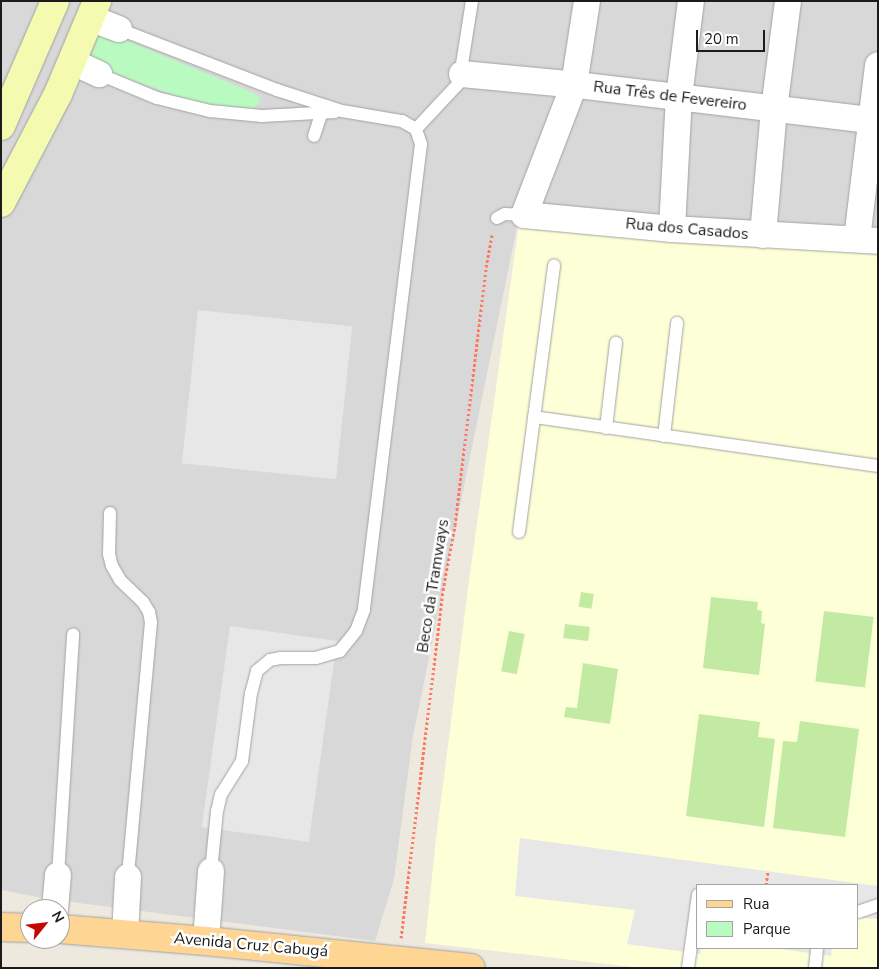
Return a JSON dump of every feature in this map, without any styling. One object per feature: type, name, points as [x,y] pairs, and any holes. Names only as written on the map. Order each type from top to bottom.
[{"type":"main road","points":[[1,126],[55,1]]},
{"type":"main road","points":[[1,204],[73,62],[94,10]]},
{"type":"main road","points":[[1,927],[20,928]]},
{"type":"main road","name":"Avenida Cruz Cabugá","points":[[70,930],[206,941],[398,964],[471,968]]},
{"type":"street","points":[[524,215],[574,84],[587,1]]},
{"type":"street","points":[[672,229],[679,97],[691,1]]},
{"type":"street","points":[[763,235],[774,109],[788,1]]},
{"type":"street","points":[[94,10],[119,29]]},
{"type":"street","points":[[73,62],[98,74]]},
{"type":"street","points":[[867,240],[878,65]]},
{"type":"street","name":"Rua Três de Fevereiro","points":[[462,74],[574,84],[874,120]]},
{"type":"street","name":"Rua dos Casados","points":[[524,215],[672,229],[867,240]]},
{"type":"street","points":[[206,941],[211,871]]},
{"type":"street","points":[[56,899],[58,875]]},
{"type":"street","points":[[125,935],[128,877]]},
{"type":"lane","points":[[416,129],[459,83],[462,74],[472,1]]},
{"type":"lane","points":[[119,29],[323,109]]},
{"type":"lane","points":[[98,74],[157,98],[210,111],[262,116],[323,109],[402,121],[416,129],[421,144],[364,610],[356,631],[340,651],[331,656],[316,658],[281,658],[270,660],[257,671],[251,693],[242,761],[221,794],[216,811],[211,871]]},
{"type":"lane","points":[[314,136],[323,109]]},
{"type":"lane","name":"Rua dos Casados","points":[[497,218],[505,214],[524,215]]},
{"type":"lane","points":[[519,532],[554,265]]},
{"type":"lane","points":[[664,436],[677,323]]},
{"type":"lane","points":[[606,428],[616,343]]},
{"type":"lane","points":[[534,417],[878,466]]},
{"type":"lane","points":[[110,513],[109,554],[112,566],[120,580],[144,602],[149,612],[150,622],[128,877]]},
{"type":"lane","points":[[58,875],[73,634]]},
{"type":"lane","points":[[859,912],[878,905]]},
{"type":"lane","points":[[688,968],[696,910]]},
{"type":"lane","points":[[815,968],[817,949]]},
{"type":"path","name":"Beco da Tramways","points":[[398,964],[443,590],[458,508],[486,266],[497,218]]},
{"type":"path","points":[[766,884],[768,871]]},
{"type":"shaded area","points":[[1,1],[878,1],[878,251],[518,222],[413,736],[394,879],[375,941],[70,902],[70,899],[48,899],[1,890]]},
{"type":"shaded area","points":[[519,223],[878,255],[878,968],[641,968],[425,943],[436,839],[468,588]]},
{"type":"shaded area","points":[[198,310],[352,326],[336,479],[182,463]]},
{"type":"shaded area","points":[[230,626],[337,641],[309,842],[202,827]]},
{"type":"shaded area","points":[[520,838],[878,886],[878,919],[859,918],[859,884],[696,884],[696,949],[701,949],[700,954],[627,944],[635,910],[515,896]]},
{"type":"shaded area","points":[[781,949],[832,949],[831,956]]},
{"type":"green space","points":[[101,30],[244,89],[258,96],[261,102],[251,110],[199,104],[88,64]]},
{"type":"green space","points":[[581,592],[594,594],[591,609],[579,607]]},
{"type":"green space","points":[[711,597],[758,602],[757,610],[762,611],[761,623],[765,624],[759,675],[703,668]]},
{"type":"green space","points":[[824,611],[874,617],[865,688],[815,681]]},
{"type":"green space","points":[[565,624],[590,627],[588,641],[563,638]]},
{"type":"green space","points":[[509,631],[525,634],[517,674],[501,671]]},
{"type":"green space","points":[[583,663],[618,669],[610,724],[564,717],[566,707],[577,708]]},
{"type":"green space","points":[[699,714],[760,722],[758,737],[775,739],[764,827],[686,816]]},
{"type":"green space","points":[[800,721],[859,729],[845,837],[773,828],[783,741],[797,742]]}]
